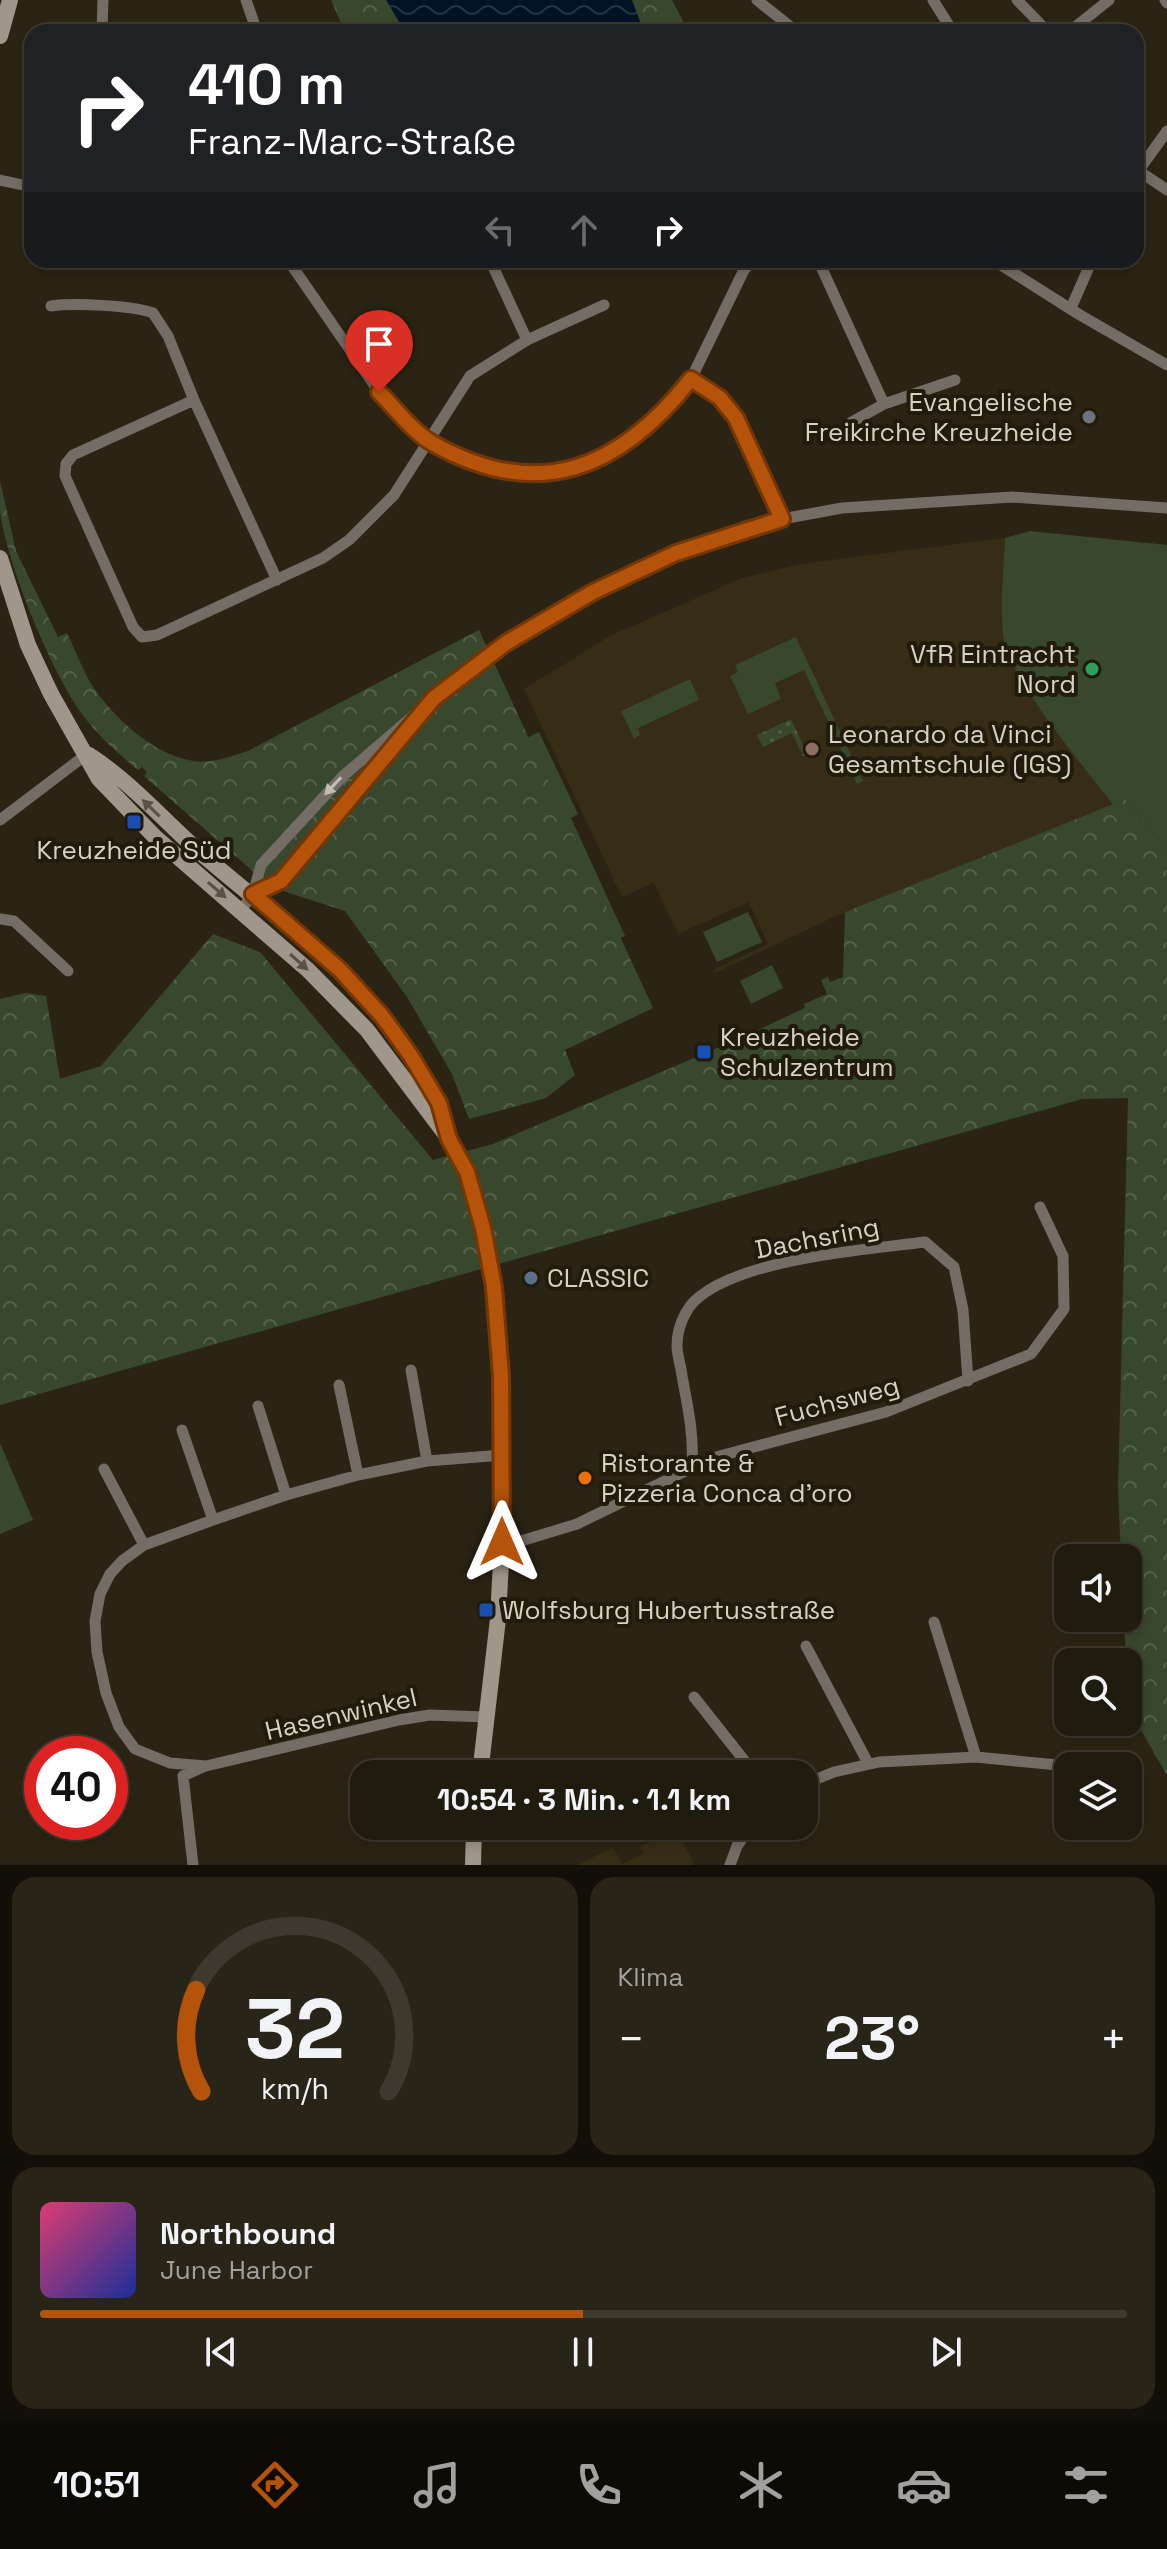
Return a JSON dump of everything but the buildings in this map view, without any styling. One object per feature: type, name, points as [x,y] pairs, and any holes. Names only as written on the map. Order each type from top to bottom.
[{"type":"street","points":[[0,36],[10,0]]},
{"type":"street","points":[[102,24],[103,0]]},
{"type":"street","points":[[246,0],[254,24]]},
{"type":"street","points":[[933,0],[948,24]]},
{"type":"street","points":[[1017,0],[1040,24]]},
{"type":"street","points":[[1079,24],[1109,0]]},
{"type":"street","points":[[760,1],[787,24]]},
{"type":"street","points":[[1144,162],[1167,131]]},
{"type":"street","points":[[1144,175],[1167,190]]},
{"type":"street","points":[[0,180],[24,185]]},
{"type":"street","points":[[294,268],[379,392],[429,441],[494,469],[526,475],[571,469],[608,454],[640,435],[670,406],[691,379],[746,268]]},
{"type":"street","points":[[494,268],[527,340]]},
{"type":"street","points":[[822,268],[884,404]]},
{"type":"street","points":[[1006,268],[1167,365]]},
{"type":"street","points":[[1071,308],[1088,268]]},
{"type":"street","points":[[194,400],[73,455],[66,464],[65,476],[133,627],[142,637],[157,635],[323,558],[360,531],[394,495],[470,376],[527,340],[604,305]]},
{"type":"street","points":[[51,306],[128,308],[153,313],[168,336],[277,580]]},
{"type":"street","points":[[691,379],[720,398],[736,418],[782,519]]},
{"type":"street","points":[[850,423],[884,404],[955,380]]},
{"type":"street","points":[[241,910],[253,894],[261,865],[343,776],[434,698],[506,643],[593,592],[676,553],[782,519],[842,508],[1012,497],[1167,508]]},
{"type":"street","points":[[0,558],[28,645],[51,694],[99,779],[155,837],[308,970],[367,1030],[449,1139],[467,1172],[483,1228],[494,1287],[503,1455],[498,1619],[481,1760]]},
{"type":"street","points":[[253,894],[281,881],[434,698]]},
{"type":"street","points":[[0,820],[87,754]]},
{"type":"street","points":[[87,754],[110,768],[168,825],[340,970],[382,1016],[411,1056],[439,1103],[449,1139]]},
{"type":"street","points":[[0,919],[14,921],[68,971]]},
{"type":"street","name":"Fuchsweg","points":[[502,1542],[521,1541],[577,1524],[712,1458],[886,1412],[1031,1354],[1064,1309],[1063,1256],[1040,1207]]},
{"type":"street","name":"Dachsring","points":[[692,1467],[694,1435],[677,1346],[682,1318],[698,1298],[757,1270],[791,1261],[925,1242],[954,1267],[963,1310],[968,1381]]},
{"type":"street","points":[[411,1370],[427,1461]]},
{"type":"street","points":[[339,1385],[358,1475]]},
{"type":"street","points":[[258,1406],[286,1495]]},
{"type":"street","points":[[182,1430],[213,1520]]},
{"type":"street","name":"Hasenwinkel","points":[[486,1717],[430,1715],[206,1766],[170,1763],[135,1749],[119,1727],[106,1693],[97,1652],[95,1621],[100,1594],[110,1574],[144,1545],[286,1495],[358,1475],[427,1461],[503,1455]]},
{"type":"street","points":[[104,1469],[144,1545]]},
{"type":"street","points":[[934,1622],[976,1757]]},
{"type":"street","points":[[806,1646],[868,1763]]},
{"type":"street","points":[[694,1697],[744,1760]]},
{"type":"street","points":[[818,1779],[868,1763],[976,1757],[1054,1765]]},
{"type":"street","points":[[193,1865],[183,1776],[206,1766]]},
{"type":"street","points":[[473,1865],[474,1840]]},
{"type":"street","points":[[730,1865],[741,1840]]},
{"type":"shaded area","name":"Leonardo da Vinci Gesamtschule (IGS)","points":[[1005,538],[1002,591],[1030,693],[1113,805],[845,912],[714,973],[713,970],[768,944],[749,902],[678,934],[654,883],[622,897],[524,689],[610,636],[742,578],[800,564]]},
{"type":"shaded area","points":[[654,1840],[681,1840],[693,1861],[691,1865],[578,1865],[613,1847],[622,1864],[643,1854],[640,1847]]},
{"type":"green space","points":[[331,0],[672,0],[685,24],[342,24]]},
{"type":"green space","points":[[0,481],[16,551],[58,637],[67,633],[91,684],[135,733],[178,757],[207,761],[248,751],[479,630],[653,1008],[565,1050],[575,1075],[546,1098],[469,1119],[452,1074],[407,997],[345,911],[271,887],[144,776],[147,772],[142,767],[138,770],[116,751],[82,714],[57,672],[21,588],[4,533]]},
{"type":"green space","name":"VfR Eintracht Nord","points":[[1030,531],[1167,545],[1167,850],[1126,799],[1113,805],[1039,708],[1014,667],[1006,648],[1002,610],[1005,538]]},
{"type":"green space","points":[[796,637],[863,781],[857,784],[804,670],[775,683],[781,699],[748,714],[730,676],[738,672],[735,665]]},
{"type":"green space","points":[[690,679],[699,700],[638,728],[640,735],[634,738],[621,711]]},
{"type":"green space","points":[[791,719],[807,754],[803,756],[792,733],[763,747],[757,735]]},
{"type":"green space","points":[[539,732],[578,814],[571,818],[625,936],[618,939],[524,739]]},
{"type":"green space","points":[[1126,799],[1167,850],[1167,1775],[1142,1732],[1142,1648],[1125,1648],[1125,1632],[1142,1632],[1142,1544],[1120,1544],[1118,1488],[1128,1098],[1082,1099],[0,1405],[0,999],[26,993],[46,996],[60,1079],[101,1066],[213,934],[260,952],[433,1160],[493,1144],[805,1008],[804,1004],[827,994],[821,980],[828,977],[830,982],[843,977],[845,912]]},
{"type":"green space","points":[[748,912],[762,942],[717,962],[703,932]]},
{"type":"green space","points":[[772,965],[783,988],[751,1004],[740,981]]},
{"type":"green space","points":[[0,1443],[33,1520],[0,1534]]},
{"type":"water","points":[[386,0],[632,0],[641,24],[400,24]]},
{"type":"place","name":"Evangelische Freikirche Kreuzheide","points":[[1089,417]]},
{"type":"place","name":"VfR Eintracht Nord","points":[[1092,669]]},
{"type":"place","name":"Leonardo da Vinci Gesamtschule (IGS)","points":[[812,749]]},
{"type":"place","name":"Kreuzheide Süd","points":[[134,822]]},
{"type":"place","name":"Kreuzheide Schulzentrum","points":[[704,1052]]},
{"type":"place","name":"CLASSIC","points":[[531,1278]]},
{"type":"place","name":"Ristorante & Pizzeria Conca d'oro","points":[[585,1478]]},
{"type":"place","name":"Wolfsburg Hubertusstraße","points":[[486,1610]]},
{"type":"route","points":[[379,392],[429,441],[494,469],[526,475],[571,469],[608,454],[640,435],[670,406],[691,379],[720,398],[736,418],[756,456],[782,519],[724,535],[676,553],[593,592],[506,643],[434,698],[281,881],[253,894],[340,970],[382,1016],[439,1103],[449,1139],[467,1172],[483,1228],[494,1287],[501,1376],[502,1542]]}]
